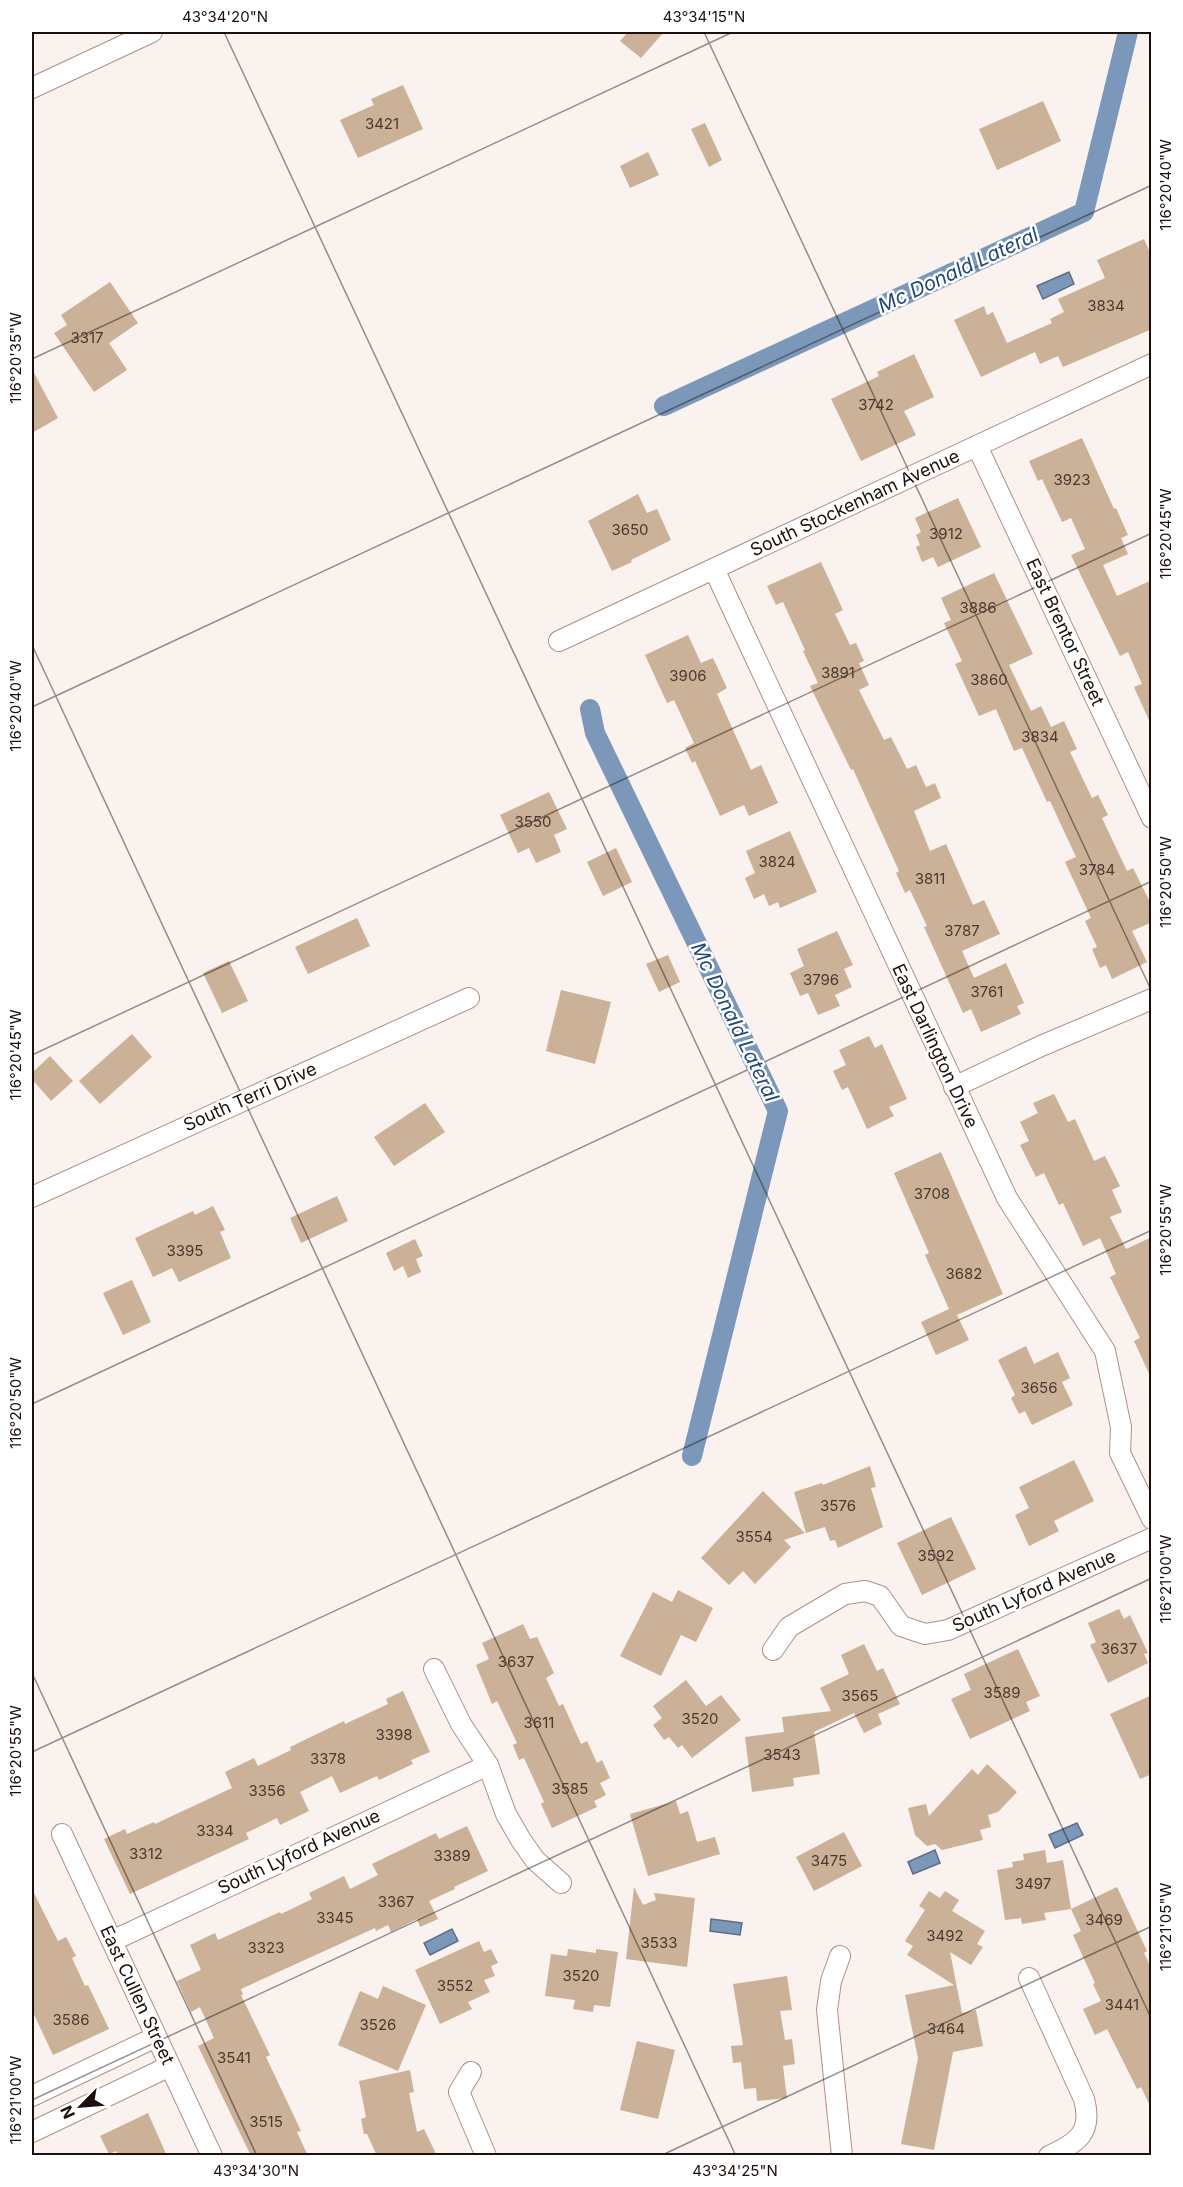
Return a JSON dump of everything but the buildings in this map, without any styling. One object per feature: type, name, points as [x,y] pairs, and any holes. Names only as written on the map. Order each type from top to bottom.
[{"type":"street","points":[[32,88],[152,32]]},
{"type":"street","name":"South Stockenham Avenue","points":[[559,641],[1152,364]]},
{"type":"street","name":"East Brentor Street","points":[[977,446],[1152,818]]},
{"type":"street","name":"East Darlington Drive","points":[[714,569],[1007,1198],[1105,1351],[1121,1427],[1120,1453],[1152,1519]]},
{"type":"street","name":"South Terri Drive","points":[[32,1197],[469,998]]},
{"type":"street","points":[[954,1088],[1041,1046],[1152,999]]},
{"type":"street","name":"South Lyford Avenue","points":[[773,1650],[789,1627],[845,1594],[865,1591],[880,1596],[901,1626],[925,1634],[948,1629],[1152,1538]]},
{"type":"street","points":[[434,1669],[461,1724],[488,1765],[506,1814],[521,1840],[535,1860],[561,1882]]},
{"type":"street","name":"South Lyford Avenue","points":[[112,1941],[488,1765]]},
{"type":"street","name":"East Cullen Street","points":[[62,1834],[212,2156]]},
{"type":"street","points":[[840,1956],[831,1981],[827,2010],[842,2156]]},
{"type":"street","points":[[1029,1978],[1084,2098],[1088,2112],[1086,2125],[1080,2138],[1049,2156]]},
{"type":"street","points":[[32,2096],[156,2037]]},
{"type":"street","points":[[32,2132],[170,2066]]},
{"type":"street","points":[[471,2072],[459,2092],[486,2156]]},
{"type":"water","points":[[1069,272],[1074,284],[1043,299],[1037,286]]},
{"type":"water","points":[[1077,1823],[1083,1835],[1055,1848],[1049,1835]]},
{"type":"water","points":[[935,1850],[940,1863],[913,1874],[908,1862]]},
{"type":"water","points":[[711,1919],[742,1923],[740,1935],[710,1931]]},
{"type":"water","points":[[452,1929],[458,1941],[430,1955],[424,1943]]},
{"type":"waterway","name":"Mc Donald Lateral","points":[[664,406],[1084,212],[1128,32]]},
{"type":"waterway","name":"Mc Donald Lateral","points":[[590,709],[595,733],[778,1111],[692,1456]]}]
